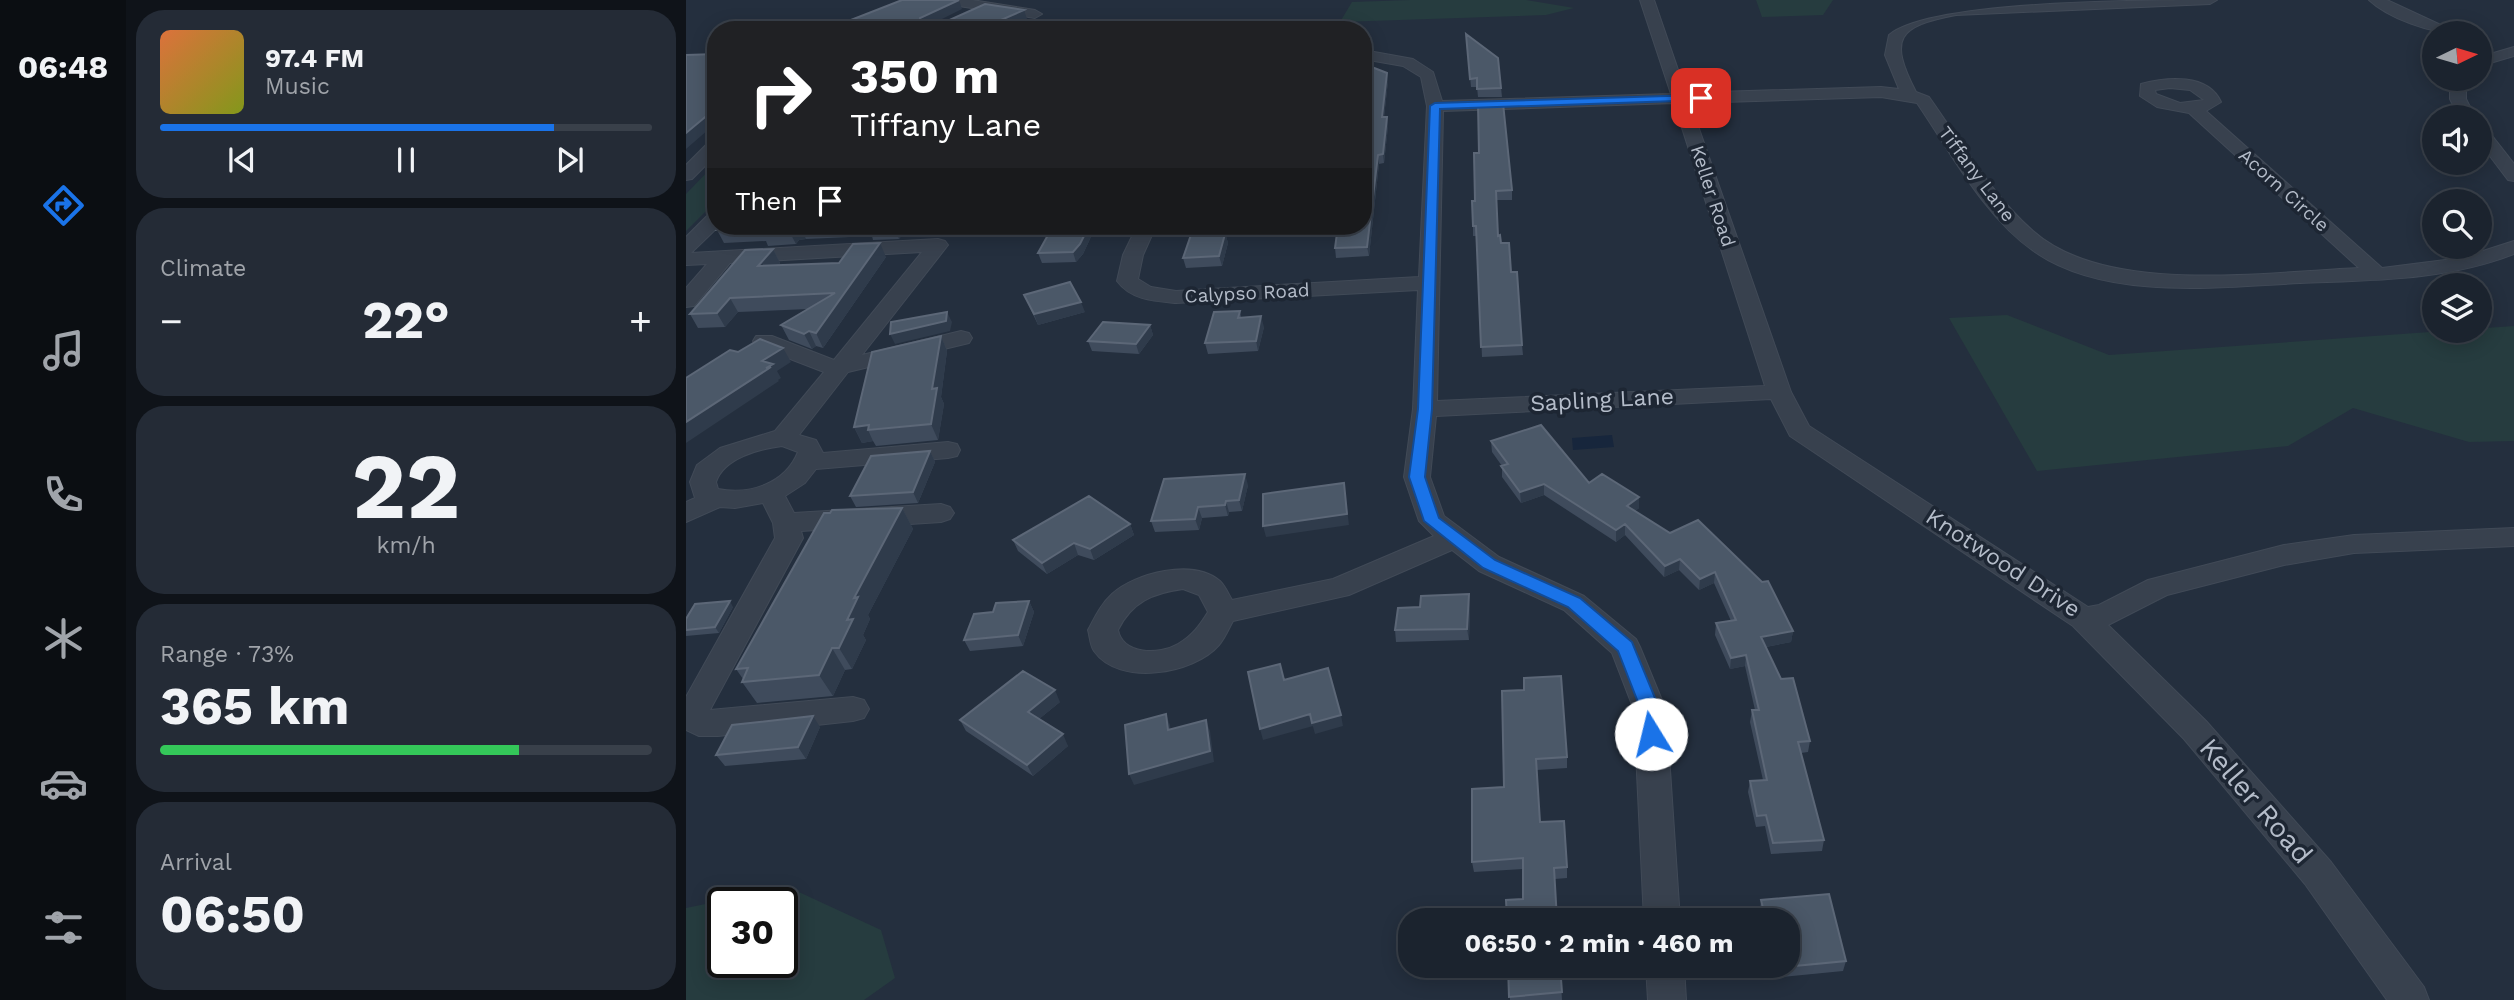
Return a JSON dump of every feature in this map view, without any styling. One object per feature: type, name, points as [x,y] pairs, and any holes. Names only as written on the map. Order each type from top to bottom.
[{"type":"street","points":[[946,0],[1035,14]]},
{"type":"street","name":"Keller Road","points":[[1647,0],[1779,391]]},
{"type":"street","points":[[1435,106],[1881,92],[1910,95],[1892,48],[1893,38],[1903,27],[1924,19],[1954,10],[1979,8],[2210,0]]},
{"type":"street","points":[[2376,0],[2422,23]]},
{"type":"street","points":[[964,16],[988,6]]},
{"type":"street","points":[[2492,46],[2511,52]]},
{"type":"street","points":[[2492,58],[2511,52]]},
{"type":"street","points":[[1372,56],[1408,62],[1428,75],[1435,106],[1425,409],[1417,477],[1432,521],[1489,564],[1574,603],[1625,647],[1650,710],[1661,908]]},
{"type":"street","name":"Tiffany Lane","points":[[1910,95],[1923,100],[2017,229],[2042,248],[2071,264],[2125,277],[2164,279],[2376,273],[2430,269],[2486,260],[2514,247]]},
{"type":"street","name":"Acorn Circle","points":[[2193,108],[2376,273]]},
{"type":"street","points":[[2492,148],[2514,176]]},
{"type":"street","points":[[686,176],[702,154]]},
{"type":"street","points":[[686,248],[707,227]]},
{"type":"street","name":"Calypso Road","points":[[1142,235],[1133,255],[1127,281],[1145,293],[1176,297],[1429,283]]},
{"type":"street","points":[[686,258],[938,245],[783,438]]},
{"type":"street","points":[[686,302],[725,256]]},
{"type":"street","points":[[764,341],[839,368],[961,338]]},
{"type":"street","name":"Sapling Lane","points":[[1425,409],[1779,391]]},
{"type":"street","name":"Knotwood Drive","points":[[1779,391],[1799,431],[2083,618],[2105,615],[2158,587],[2284,555],[2354,544],[2514,537]]},
{"type":"street","points":[[686,462],[716,460],[742,446],[783,438],[807,445],[811,452],[809,462],[794,478],[770,492],[746,499],[716,498],[706,494],[702,479],[716,460]]},
{"type":"street","points":[[809,462],[948,450]]},
{"type":"street","points":[[770,492],[786,523],[789,538],[692,715],[699,723],[718,723],[853,709]]},
{"type":"street","points":[[686,513],[716,498]]},
{"type":"street","points":[[786,523],[941,513]]},
{"type":"street","points":[[1223,612],[1339,588],[1454,538]]},
{"type":"street","name":"Keller Road","points":[[2083,618],[2195,730],[2301,853],[2410,1000]]},
{"type":"street","points":[[1665,978],[1667,1000]]},
{"type":"green space","points":[[1526,0],[1574,8],[1546,15],[1341,21],[1352,2]]},
{"type":"green space","points":[[1756,0],[1833,0],[1823,15],[1762,17]]},
{"type":"green space","points":[[707,172],[707,210],[686,231],[686,194]]},
{"type":"green space","points":[[2007,315],[2109,355],[2422,333],[2422,343],[2492,343],[2492,328],[2514,326],[2514,441],[2469,442],[2353,408],[2288,446],[2037,471],[1949,318]]},
{"type":"green space","points":[[798,892],[881,930],[895,978],[864,1000],[686,1000],[686,908],[707,904],[707,978],[798,978]]},
{"type":"water","points":[[1612,435],[1614,447],[1573,450],[1572,438]]},
{"type":"building","points":[[902,0],[959,0],[920,18],[921,21],[848,21]]},
{"type":"building","points":[[985,4],[1024,10],[999,21],[947,21]]},
{"type":"building","points":[[1466,34],[1498,58],[1501,88],[1477,89],[1477,78],[1470,79]]},
{"type":"building","points":[[707,54],[707,116],[686,133],[686,55]]},
{"type":"building","points":[[1372,67],[1387,73],[1382,117],[1387,117],[1383,154],[1378,155],[1372,205]]},
{"type":"building","points":[[1503,103],[1512,190],[1496,191],[1498,236],[1500,235],[1501,243],[1509,243],[1511,272],[1517,272],[1522,345],[1481,347],[1476,226],[1473,226],[1472,201],[1475,201],[1474,153],[1479,153],[1478,104]]},
{"type":"building","points":[[1048,235],[1084,235],[1073,252],[1038,253]]},
{"type":"building","points":[[1191,235],[1225,235],[1219,256],[1183,258]]},
{"type":"building","points":[[1337,235],[1368,235],[1367,247],[1335,248]]},
{"type":"building","points":[[880,243],[816,333],[809,331],[804,334],[781,325],[835,293],[730,298],[717,313],[690,314],[745,250],[773,249],[758,266],[839,263],[853,244]]},
{"type":"building","points":[[1070,282],[1081,302],[1034,314],[1024,295]]},
{"type":"building","points":[[1240,311],[1238,318],[1261,316],[1256,341],[1205,343],[1214,312]]},
{"type":"building","points":[[947,312],[946,321],[890,334],[891,322]]},
{"type":"building","points":[[1103,322],[1150,325],[1136,344],[1088,341]]},
{"type":"building","points":[[941,336],[932,389],[937,388],[931,424],[868,430],[869,425],[854,427],[872,352]]},
{"type":"building","points":[[760,339],[783,348],[762,361],[773,364],[766,368],[771,367],[686,422],[686,378],[730,350],[738,352]]},
{"type":"building","points":[[1541,425],[1589,483],[1602,474],[1639,497],[1627,506],[1670,533],[1698,520],[1762,582],[1768,581],[1793,631],[1761,637],[1781,679],[1793,678],[1810,741],[1798,742],[1824,840],[1773,843],[1766,815],[1757,816],[1750,781],[1767,780],[1752,710],[1759,710],[1746,655],[1731,658],[1716,623],[1736,620],[1715,572],[1700,579],[1680,559],[1665,566],[1625,524],[1616,530],[1544,484],[1520,492],[1501,466],[1508,464],[1491,441]]},
{"type":"building","points":[[930,451],[913,492],[850,496],[871,456]]},
{"type":"building","points":[[1245,474],[1239,500],[1226,501],[1225,505],[1198,507],[1195,519],[1151,521],[1164,479]]},
{"type":"building","points":[[1344,483],[1347,514],[1263,526],[1263,494]]},
{"type":"building","points":[[1089,496],[1130,524],[1090,549],[1074,543],[1042,563],[1013,540]]},
{"type":"building","points":[[902,508],[854,598],[858,597],[847,620],[853,619],[839,648],[832,648],[819,675],[742,682],[748,668],[736,669],[824,513],[830,513],[832,510]]},
{"type":"building","points":[[1469,594],[1467,629],[1395,630],[1398,608],[1420,607],[1421,596]]},
{"type":"building","points":[[730,601],[715,627],[686,630],[686,619],[695,604]]},
{"type":"building","points":[[1029,601],[1018,635],[964,640],[974,614],[993,612],[996,603]]},
{"type":"building","points":[[1280,664],[1284,680],[1328,668],[1341,715],[1312,723],[1310,714],[1260,729],[1248,672]]},
{"type":"building","points":[[1023,671],[1055,690],[1028,712],[1063,734],[1027,765],[960,720]]},
{"type":"building","points":[[1561,676],[1567,757],[1536,759],[1540,822],[1564,821],[1567,867],[1554,868],[1556,908],[1506,908],[1506,900],[1523,899],[1523,858],[1472,862],[1472,789],[1504,787],[1502,691],[1524,690],[1524,678]]},
{"type":"building","points":[[1166,714],[1168,730],[1206,720],[1210,751],[1129,774],[1125,725]]},
{"type":"building","points":[[813,716],[798,747],[716,755],[732,725]]},
{"type":"building","points":[[1829,894],[1846,961],[1800,965],[1800,908],[1763,908],[1761,900]]},
{"type":"building","points":[[1508,978],[1561,978],[1562,992],[1509,997]]},
{"type":"route","points":[[1651,734],[1650,710],[1625,647],[1574,603],[1489,564],[1432,521],[1417,477],[1425,409],[1435,106],[1701,98]]}]
